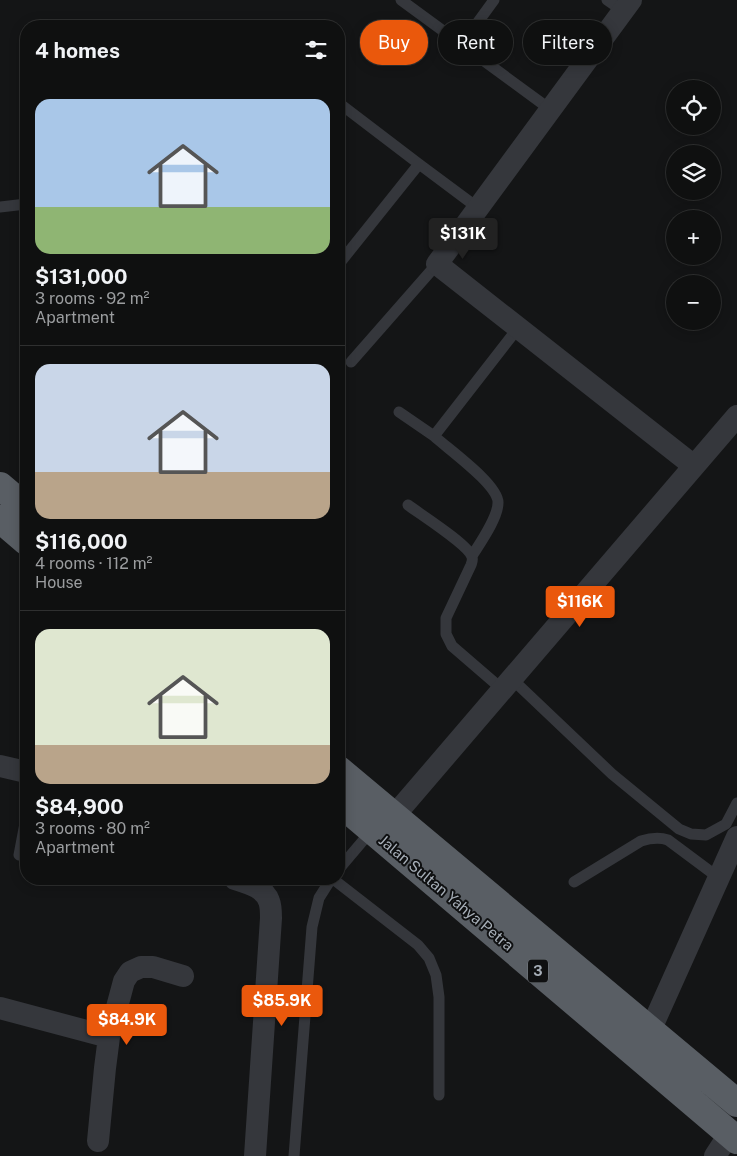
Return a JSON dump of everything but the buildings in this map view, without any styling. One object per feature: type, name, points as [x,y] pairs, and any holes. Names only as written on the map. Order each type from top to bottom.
[{"type":"highway","points":[[0,486],[20,503]]},
{"type":"highway","points":[[0,519],[20,536]]},
{"type":"highway","name":"Jalan Sultan Yahya Petra","points":[[345,777],[383,823],[733,1136]]},
{"type":"highway","name":"Jalan Sultan Yahya Petra","points":[[345,805],[383,823],[650,1031],[737,1103]]},
{"type":"street","points":[[620,4],[551,110],[437,264],[694,466]]},
{"type":"street","points":[[383,823],[507,685],[737,416]]},
{"type":"street","points":[[0,766],[20,771]]},
{"type":"street","points":[[650,1031],[737,837]]},
{"type":"street","points":[[252,885],[260,889],[269,900],[271,918],[255,1156]]},
{"type":"street","points":[[98,1141],[109,1037],[124,981],[130,972],[141,967],[153,966],[183,976]]},
{"type":"street","points":[[0,1008],[109,1037]]},
{"type":"street","points":[[715,1156],[733,1136]]},
{"type":"lane","points":[[401,0],[438,27]]},
{"type":"lane","points":[[479,20],[494,0]]},
{"type":"lane","points":[[490,65],[551,110]]},
{"type":"lane","points":[[345,108],[478,208]]},
{"type":"lane","points":[[345,256],[419,164]]},
{"type":"lane","points":[[0,207],[20,205]]},
{"type":"lane","points":[[351,362],[437,264]]},
{"type":"lane","points":[[434,436],[518,328]]},
{"type":"lane","points":[[399,412],[434,436],[484,479],[493,491],[498,503],[493,520],[472,556]]},
{"type":"lane","points":[[408,505],[463,545],[473,559],[472,565],[446,618],[446,634],[452,646],[507,685],[679,829],[690,834],[706,835],[726,824],[737,803]]},
{"type":"lane","points":[[345,863],[383,823]]},
{"type":"lane","points":[[574,882],[641,841],[650,838],[668,840],[720,878]]},
{"type":"lane","points":[[19,855],[20,850]]},
{"type":"lane","points":[[294,1156],[312,927],[319,898],[328,885]]},
{"type":"lane","points":[[340,885],[418,945],[428,958],[436,974],[439,997],[438,1095]]}]
